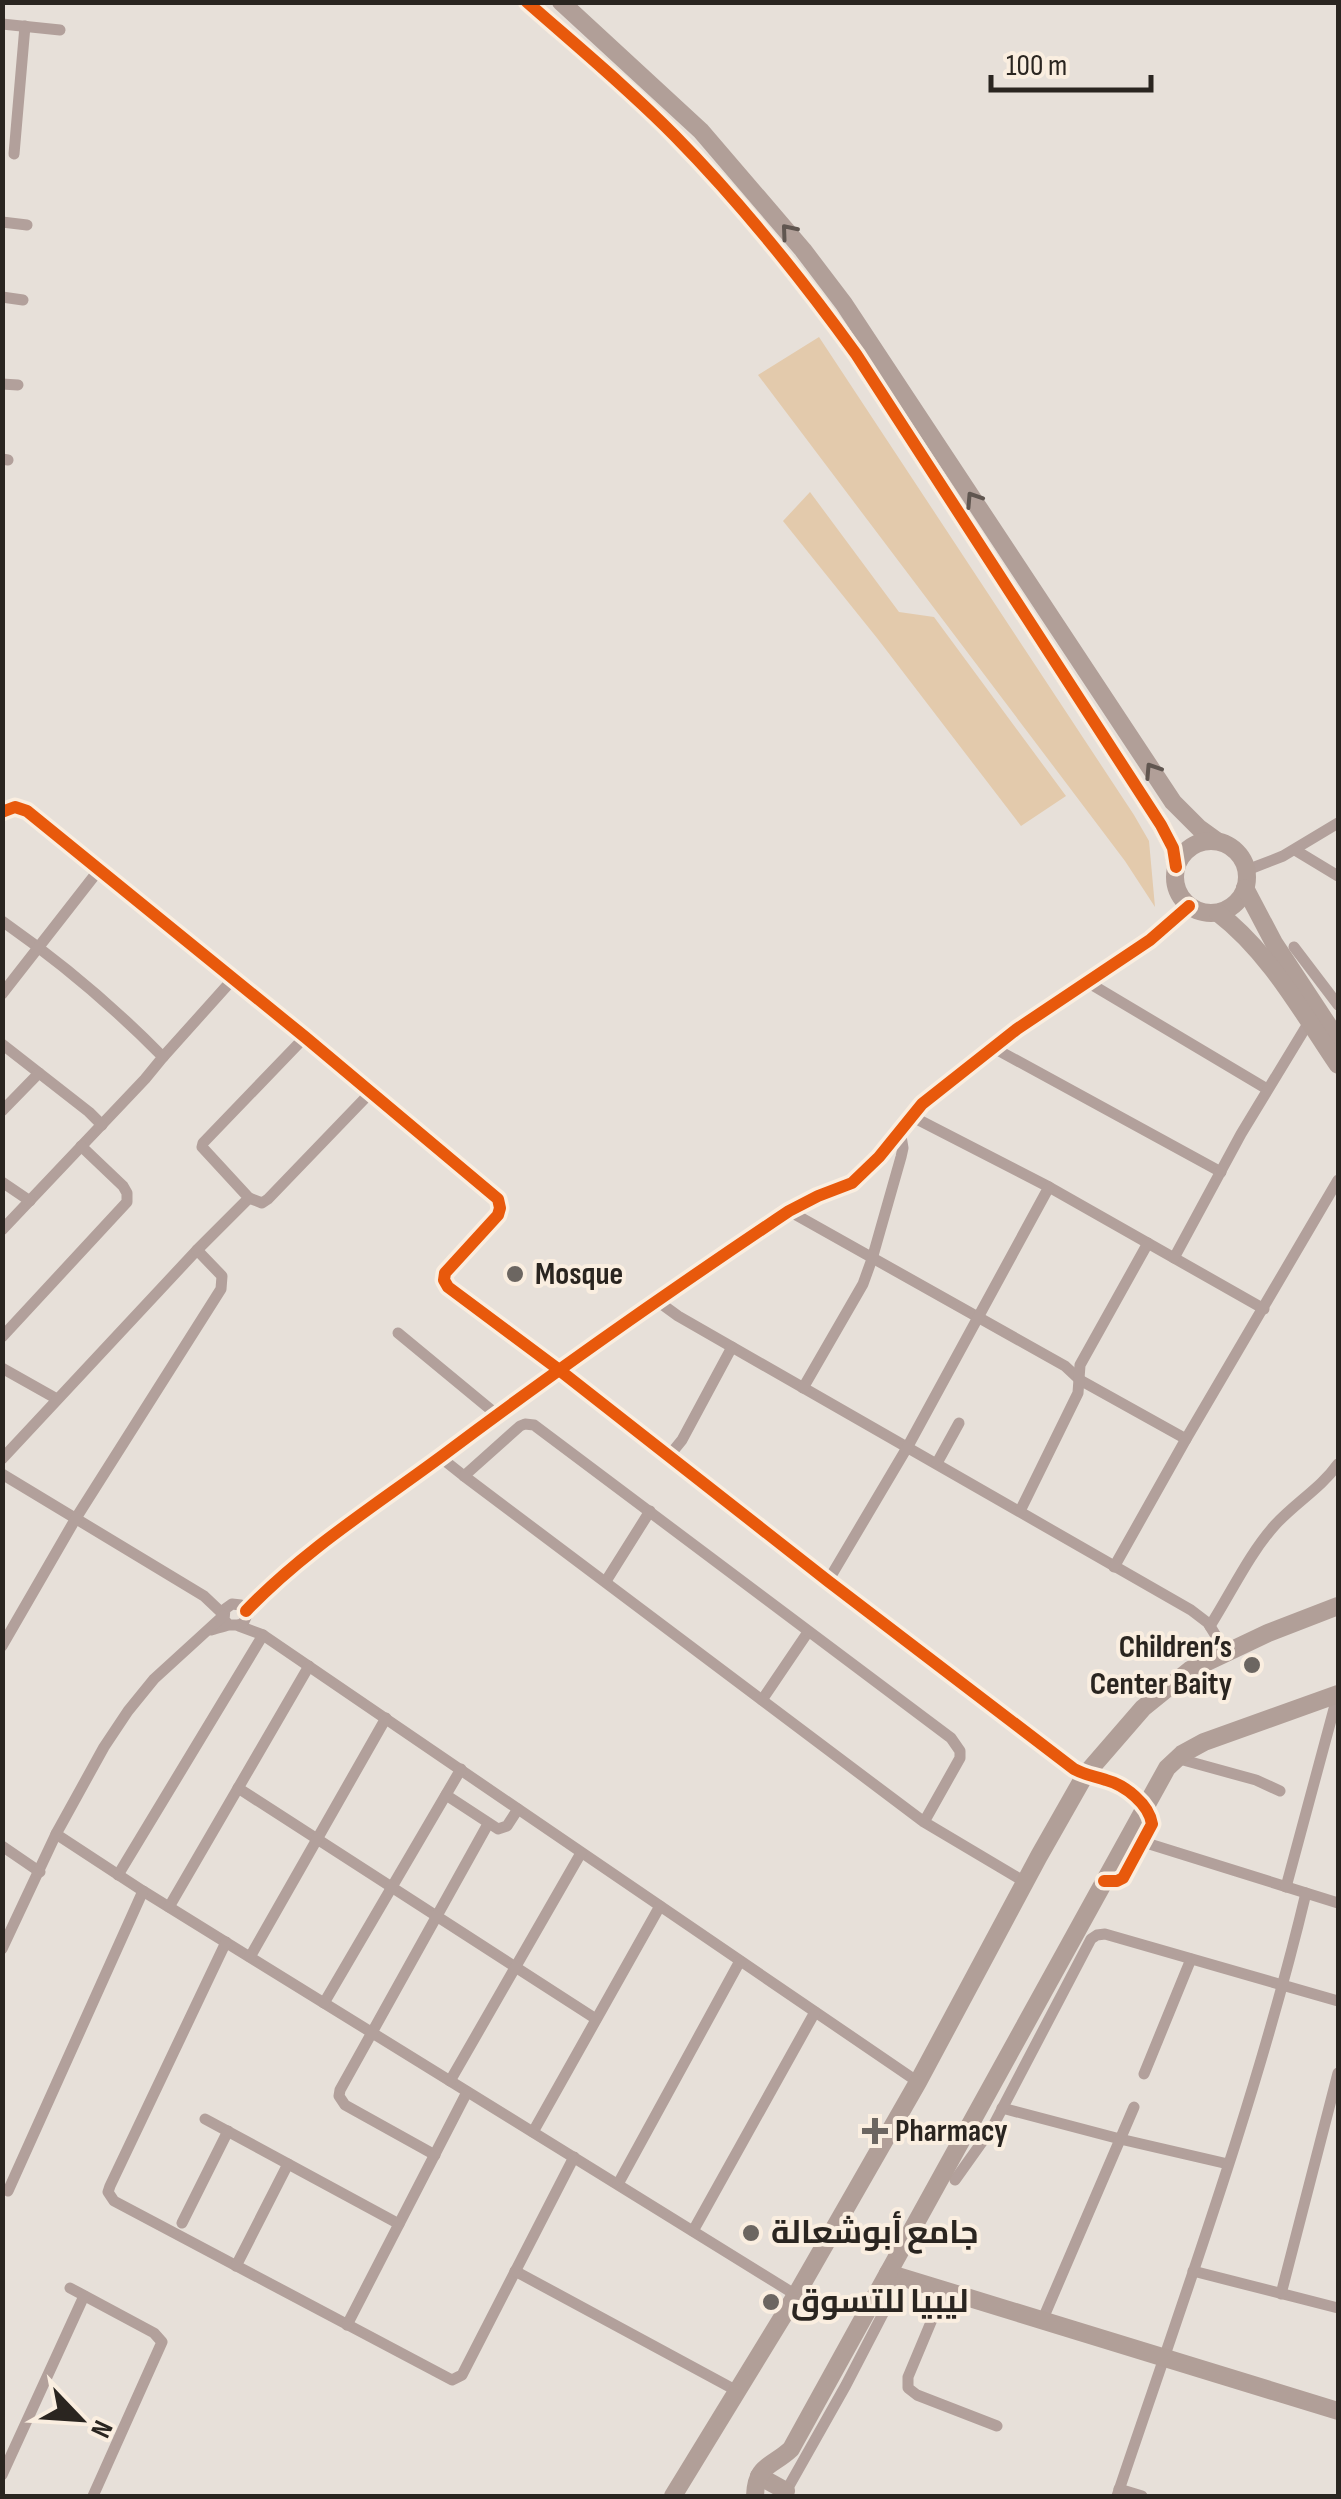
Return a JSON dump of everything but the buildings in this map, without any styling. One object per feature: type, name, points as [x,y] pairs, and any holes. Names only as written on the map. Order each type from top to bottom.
[{"type":"street","points":[[527,2],[674,135],[776,248],[821,306],[1161,824],[1172,848],[1177,889],[1189,906],[1203,912],[1232,907],[1246,879],[1338,823]]},
{"type":"street","points":[[561,2],[702,131],[844,304],[1173,802],[1199,828],[1240,854],[1246,879],[1274,944],[1338,1040]]},
{"type":"street","points":[[2,24],[60,30]]},
{"type":"street","points":[[14,154],[25,26]]},
{"type":"street","points":[[2,222],[28,225]]},
{"type":"street","points":[[2,297],[23,300]]},
{"type":"street","points":[[2,384],[18,386]]},
{"type":"street","points":[[2,812],[14,807],[27,811],[498,1199],[498,1215],[448,1270],[444,1282],[448,1287],[1085,1775],[1120,1786],[1145,1808],[1152,1821],[1123,1878],[1104,1881]]},
{"type":"street","points":[[1176,868],[1187,850],[1206,841],[1217,841]]},
{"type":"street","points":[[1295,850],[1338,876]]},
{"type":"street","points":[[2,994],[98,870]]},
{"type":"street","points":[[2,1949],[56,1834],[104,1747],[154,1679],[206,1631],[235,1614],[387,1495],[656,1300],[789,1211],[852,1184],[880,1158],[922,1104],[992,1047],[1160,932],[1189,906]]},
{"type":"street","points":[[1218,912],[1251,942],[1338,1065]]},
{"type":"street","points":[[2,920],[140,1032],[163,1057]]},
{"type":"street","points":[[1294,947],[1336,996]]},
{"type":"street","points":[[2,1230],[232,979]]},
{"type":"street","points":[[1088,983],[1267,1089]]},
{"type":"street","points":[[1174,1258],[1267,1089],[1309,1022]]},
{"type":"street","points":[[305,1038],[202,1147],[249,1198],[262,1203],[268,1199],[370,1092]]},
{"type":"street","points":[[2,1044],[102,1125]]},
{"type":"street","points":[[992,1047],[1221,1172]]},
{"type":"street","points":[[2,1111],[39,1073]]},
{"type":"street","points":[[911,1116],[1049,1187],[1264,1309]]},
{"type":"street","points":[[803,1388],[857,1296],[872,1259],[901,1158],[900,1130]]},
{"type":"street","points":[[2,1338],[127,1202],[128,1193],[123,1186],[81,1146]]},
{"type":"street","points":[[1114,1566],[1338,1180]]},
{"type":"street","points":[[2,1182],[30,1201]]},
{"type":"street","points":[[828,1581],[908,1446],[1049,1187]]},
{"type":"street","points":[[2,1459],[249,1198]]},
{"type":"street","points":[[789,1211],[1065,1366],[1080,1380],[1186,1439]]},
{"type":"street","points":[[1020,1511],[1078,1394],[1080,1366],[1148,1243]]},
{"type":"street","points":[[2,1646],[76,1518],[222,1288],[222,1276],[197,1250]]},
{"type":"street","points":[[656,1300],[1190,1610],[1210,1626],[1226,1652]]},
{"type":"street","points":[[398,1334],[496,1414]]},
{"type":"street","points":[[669,1456],[682,1440],[732,1347]]},
{"type":"street","points":[[2,1368],[57,1399]]},
{"type":"street","points":[[937,1463],[959,1423]]},
{"type":"street","points":[[464,1476],[520,1426],[530,1424],[650,1511],[956,1743],[960,1750],[958,1766],[924,1822]]},
{"type":"street","points":[[440,1458],[924,1822],[1025,1882]]},
{"type":"street","points":[[1210,1626],[1264,1539],[1338,1464]]},
{"type":"street","points":[[2,1474],[235,1614],[918,2082]]},
{"type":"street","points":[[606,1581],[650,1511]]},
{"type":"street","points":[[674,2496],[739,2392],[918,2082],[1085,1775],[1143,1708],[1190,1670],[1338,1606]]},
{"type":"street","points":[[1178,1681],[1338,1616]]},
{"type":"street","points":[[762,1700],[808,1632]]},
{"type":"street","points":[[118,1875],[263,1634]]},
{"type":"street","points":[[169,1907],[308,1666]]},
{"type":"street","points":[[758,2476],[784,2494],[838,2398],[967,2130],[1164,1774],[1176,1758],[1212,1739],[1338,1694]]},
{"type":"street","points":[[1286,1887],[1338,1694]]},
{"type":"street","points":[[250,1957],[386,1718]]},
{"type":"street","points":[[1176,1758],[1256,1780],[1280,1791]]},
{"type":"street","points":[[324,2003],[460,1769]]},
{"type":"street","points":[[238,1788],[596,2019]]},
{"type":"street","points":[[446,1795],[498,1829],[504,1828],[518,1808]]},
{"type":"street","points":[[434,2155],[340,2101],[340,2090],[488,1824]]},
{"type":"street","points":[[56,1834],[796,2295]]},
{"type":"street","points":[[1143,1842],[1338,1903]]},
{"type":"street","points":[[2,1846],[40,1872]]},
{"type":"street","points":[[450,2080],[581,1853]]},
{"type":"street","points":[[8,2191],[143,1891]]},
{"type":"street","points":[[1142,2496],[1118,2493],[1194,2271],[1284,1986],[1306,1893]]},
{"type":"street","points":[[532,2132],[660,1906]]},
{"type":"street","points":[[955,2180],[985,2138],[1094,1936],[1105,1934],[1338,2002]]},
{"type":"street","points":[[226,1942],[108,2192],[114,2201],[446,2378],[458,2379],[574,2157]]},
{"type":"street","points":[[1144,2074],[1191,1959]]},
{"type":"street","points":[[618,2184],[740,1961]]},
{"type":"street","points":[[693,2231],[815,2012]]},
{"type":"street","points":[[1281,2294],[1333,2118],[1338,2073]]},
{"type":"street","points":[[347,2325],[467,2092]]},
{"type":"street","points":[[1042,2321],[1134,2107]]},
{"type":"street","points":[[1002,2108],[1228,2164]]},
{"type":"street","points":[[205,2119],[399,2224]]},
{"type":"street","points":[[967,2130],[985,2138]]},
{"type":"street","points":[[182,2223],[228,2132]]},
{"type":"street","points":[[236,2266],[288,2164]]},
{"type":"street","points":[[516,2271],[739,2392]]},
{"type":"street","points":[[1194,2271],[1338,2308]]},
{"type":"street","points":[[896,2275],[1338,2411]]},
{"type":"street","points":[[755,2496],[758,2476],[791,2449],[896,2275]]},
{"type":"street","points":[[70,2288],[154,2333],[162,2342],[93,2496]]},
{"type":"street","points":[[944,2291],[908,2377],[908,2388],[917,2396],[997,2426]]},
{"type":"street","points":[[2,2475],[84,2296]]},
{"type":"shaded area","points":[[819,337],[1134,815],[1149,841],[1155,907],[1125,861],[758,375]]},
{"type":"shaded area","points":[[810,492],[899,612],[934,617],[1066,796],[1021,826],[783,521]]},
{"type":"cycle path","points":[[527,2],[640,101],[699,161],[770,242],[835,326],[1161,825],[1173,848],[1176,867]]},
{"type":"cycle path","points":[[2,812],[15,807],[27,811],[498,1199],[498,1215],[445,1273],[448,1287],[1074,1769],[1135,1796],[1152,1824],[1123,1878],[1104,1881]]},
{"type":"cycle path","points":[[246,1611],[291,1568],[341,1529],[614,1331],[789,1211],[852,1183],[922,1104],[1017,1029],[1150,940],[1189,906]]},
{"type":"place","name":"Mosque","points":[[515,1274]]},
{"type":"place","name":"Children’s Center Baity","points":[[1252,1665]]},
{"type":"place","name":"Pharmacy","points":[[875,2131]]},
{"type":"place","name":"جامع أبوشعالة","points":[[751,2233]]},
{"type":"place","name":"ليبيا للتسوق","points":[[771,2302]]}]
